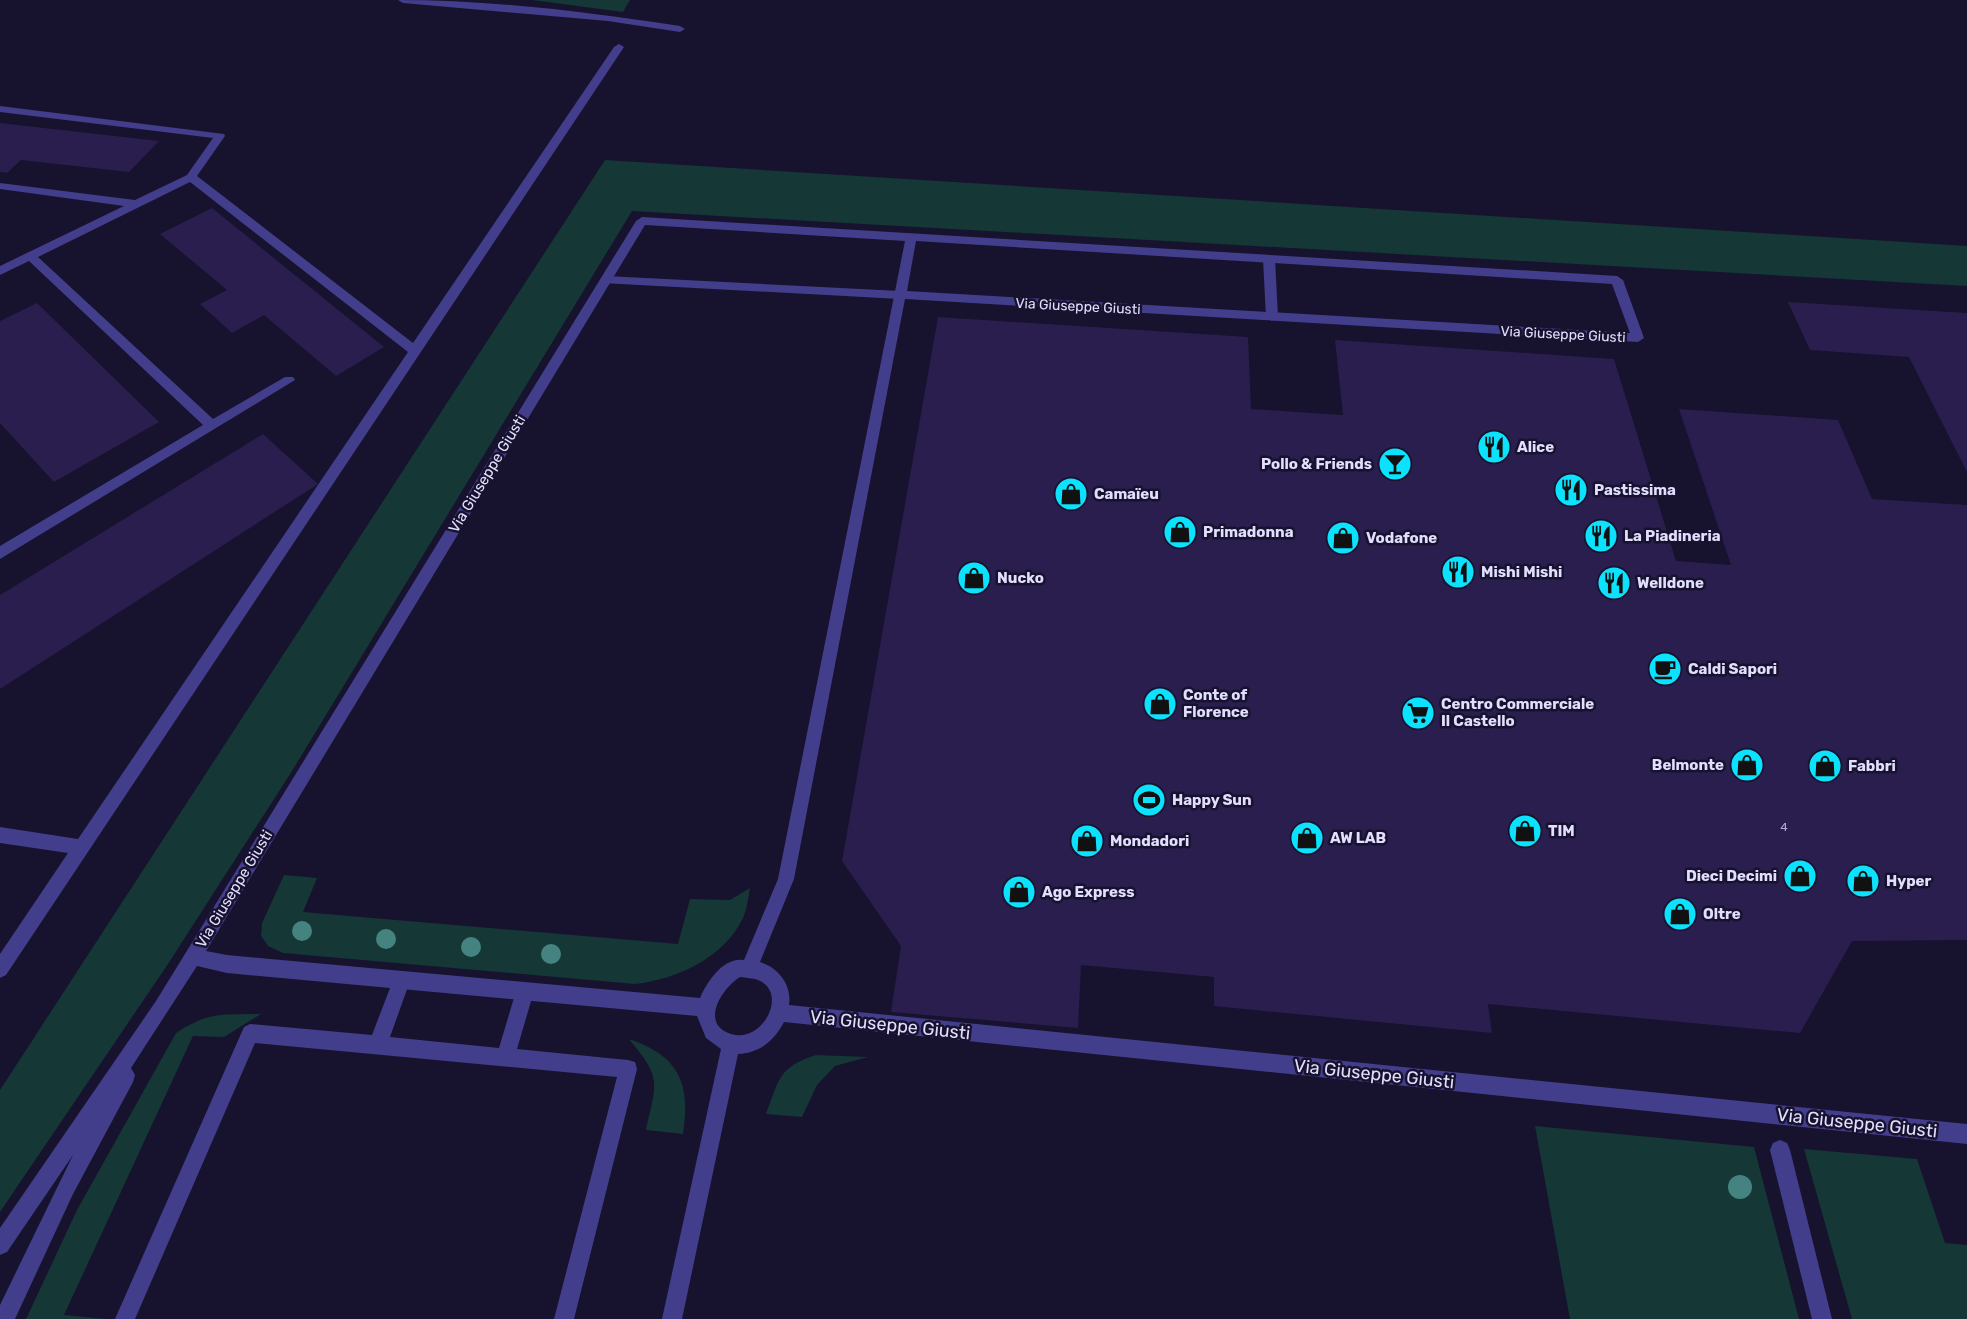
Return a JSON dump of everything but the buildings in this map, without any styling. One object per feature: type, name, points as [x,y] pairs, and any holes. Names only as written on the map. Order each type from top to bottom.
[{"type":"street","points":[[403,0],[608,18],[680,29]]},
{"type":"street","points":[[0,969],[619,47]]},
{"type":"street","points":[[0,109],[220,136],[191,177],[0,271]]},
{"type":"street","points":[[191,177],[416,352]]},
{"type":"street","points":[[0,186],[135,204]]},
{"type":"street","name":"Via Giuseppe Giusti","points":[[0,1245],[162,1007],[642,221],[1617,280],[1638,338],[606,280]]},
{"type":"street","points":[[749,968],[786,879],[911,238]]},
{"type":"street","points":[[30,256],[212,426]]},
{"type":"street","points":[[1269,259],[1272,317]]},
{"type":"street","points":[[0,553],[289,380]]},
{"type":"street","points":[[0,835],[82,847]]},
{"type":"street","name":"Via Giuseppe Giusti","points":[[193,957],[227,964],[706,1008]]},
{"type":"street","points":[[738,968],[749,968],[761,970],[776,982],[781,992],[780,1013],[770,1031],[757,1040],[744,1045],[731,1044],[712,1032],[707,1021],[706,1008],[714,985],[726,974],[738,968]]},
{"type":"street","points":[[378,1045],[401,981]]},
{"type":"street","points":[[506,1058],[525,991]]},
{"type":"street","name":"Via Giuseppe Giusti","points":[[4,1319],[66,1187],[162,1007]]},
{"type":"street","name":"Via Giuseppe Giusti","points":[[780,1013],[1967,1134]]},
{"type":"street","points":[[125,1319],[250,1032],[628,1069],[564,1319]]},
{"type":"street","points":[[672,1319],[731,1044]]},
{"type":"street","points":[[1780,1150],[1822,1319]]},
{"type":"green space","points":[[532,0],[630,0],[623,12]]},
{"type":"green space","points":[[605,160],[1967,246],[1967,286],[632,211],[292,771],[168,964],[0,1212],[0,1090]]},
{"type":"green space","points":[[284,875],[317,878],[303,912],[678,944],[690,899],[730,900],[750,888],[742,920],[723,946],[697,965],[682,972],[635,984],[283,953],[268,946],[261,936],[262,923]]},
{"type":"green space","points":[[261,1014],[224,1037],[193,1036],[64,1315],[106,1319],[26,1319],[77,1210],[176,1033],[207,1018]]},
{"type":"green space","points":[[629,1039],[660,1054],[678,1074],[685,1100],[683,1134],[646,1130],[653,1101],[654,1081],[647,1063]]},
{"type":"green space","points":[[816,1055],[868,1057],[835,1066],[817,1085],[802,1117],[766,1114],[778,1084],[787,1070],[794,1064]]},
{"type":"green space","points":[[1535,1126],[1754,1147],[1799,1319],[1570,1319]]},
{"type":"green space","points":[[1804,1149],[1917,1159],[1945,1243],[1967,1245],[1967,1319],[1852,1319]]},
{"type":"place","name":"Alice","points":[[1494,447]]},
{"type":"place","name":"Pollo & Friends","points":[[1395,464]]},
{"type":"place","name":"Pastissima","points":[[1571,490]]},
{"type":"place","name":"Camaïeu","points":[[1071,494]]},
{"type":"place","name":"Primadonna","points":[[1180,532]]},
{"type":"place","name":"La Piadineria","points":[[1601,536]]},
{"type":"place","name":"Vodafone","points":[[1343,538]]},
{"type":"place","name":"Mishi Mishi","points":[[1458,572]]},
{"type":"place","name":"Nucko","points":[[974,578]]},
{"type":"place","name":"Welldone","points":[[1614,583]]},
{"type":"place","name":"Caldi Sapori","points":[[1665,669]]},
{"type":"place","name":"Conte of Florence","points":[[1160,704]]},
{"type":"place","name":"Centro Commerciale Il Castello","points":[[1418,713]]},
{"type":"place","name":"Belmonte","points":[[1747,765]]},
{"type":"place","name":"Fabbri","points":[[1825,766]]},
{"type":"place","name":"Happy Sun","points":[[1149,800]]},
{"type":"place","name":"TIM","points":[[1525,831]]},
{"type":"place","name":"AW LAB","points":[[1307,838]]},
{"type":"place","name":"Mondadori","points":[[1087,841]]},
{"type":"place","name":"Dieci Decimi","points":[[1800,876]]},
{"type":"place","name":"Hyper","points":[[1863,881]]},
{"type":"place","name":"Ago Express","points":[[1019,892]]},
{"type":"place","name":"Oltre","points":[[1680,914]]}]
